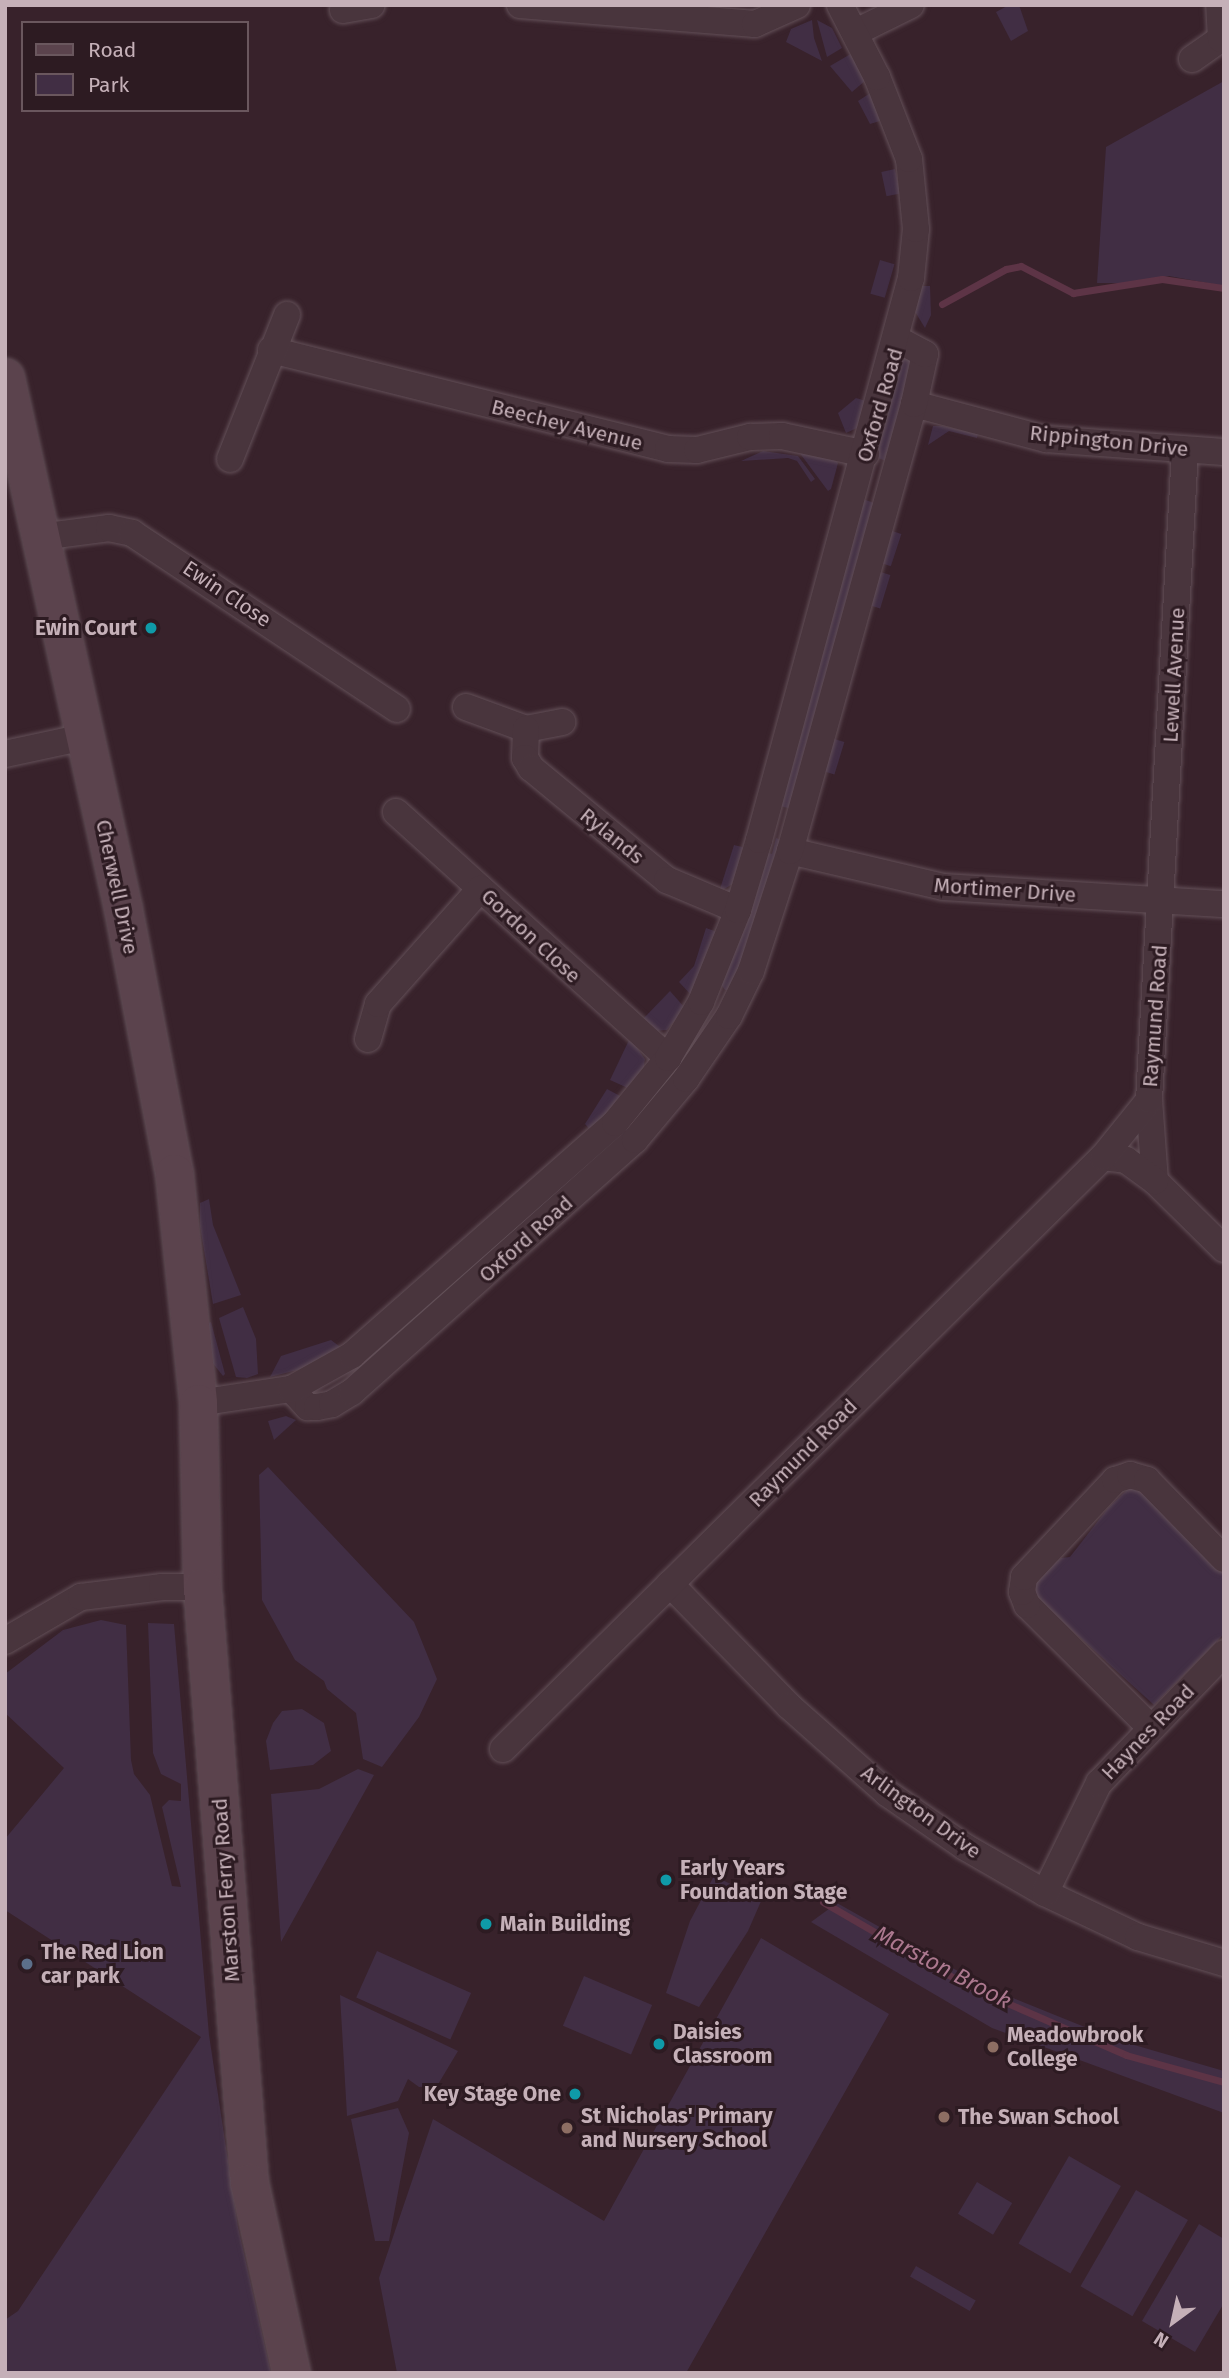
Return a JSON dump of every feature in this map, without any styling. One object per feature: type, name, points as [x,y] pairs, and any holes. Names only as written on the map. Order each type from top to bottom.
[{"type":"main road","name":"Cherwell Drive","points":[[5,377],[84,737],[172,1161],[198,1403]]},
{"type":"main road","name":"Marston Ferry Road","points":[[198,1403],[202,1587],[249,2182],[291,2373]]},
{"type":"street","points":[[343,10],[372,5]]},
{"type":"street","points":[[520,5],[755,24],[797,5]]},
{"type":"street","points":[[841,5],[856,32],[903,139],[913,185],[914,253],[897,339]]},
{"type":"street","points":[[856,32],[911,5]]},
{"type":"street","points":[[1192,59],[1221,39],[1219,5]]},
{"type":"street","points":[[230,459],[257,399],[271,350],[287,315]]},
{"type":"street","name":"Oxford Road","points":[[198,1403],[291,1389],[335,1368],[376,1336],[589,1148],[642,1093],[668,1058],[701,1002],[738,910],[897,339],[925,354],[914,404],[790,851],[751,971],[729,1016],[686,1079],[635,1140],[362,1383],[332,1404],[317,1407],[308,1407],[291,1389]]},
{"type":"street","name":"Beechey Avenue","points":[[271,350],[668,449],[697,450],[750,438],[782,436],[866,454]]},
{"type":"street","name":"Rippington Drive","points":[[914,404],[1046,439],[1224,452]]},
{"type":"street","name":"Lewell Avenue","points":[[1163,900],[1185,450]]},
{"type":"street","name":"Ewin Close","points":[[40,537],[109,528],[132,533],[397,709]]},
{"type":"street","points":[[466,707],[526,729],[562,722]]},
{"type":"street","name":"Rylands","points":[[526,729],[525,758],[541,776],[667,880],[738,910]]},
{"type":"street","points":[[5,754],[84,737]]},
{"type":"street","name":"Gordon Close","points":[[396,812],[668,1058]]},
{"type":"street","name":"Mortimer Drive","points":[[790,851],[944,887],[1224,904]]},
{"type":"street","points":[[368,1039],[378,1004],[480,889]]},
{"type":"street","name":"Raymund Road","points":[[503,1749],[1102,1157],[1149,1100],[1163,900]]},
{"type":"street","points":[[701,1002],[729,1016]]},
{"type":"street","points":[[1149,1100],[1155,1181]]},
{"type":"street","points":[[1102,1157],[1126,1160],[1155,1181],[1224,1249]]},
{"type":"street","points":[[1150,1727],[1027,1605],[1022,1592],[1024,1577],[1115,1480],[1130,1475],[1147,1480],[1224,1559]]},
{"type":"street","name":"Arlington Drive","points":[[670,1584],[789,1706],[887,1793],[965,1847],[1045,1893],[1138,1937],[1224,1963]]},
{"type":"street","points":[[5,1641],[81,1597],[162,1587],[202,1587]]},
{"type":"street","name":"Haynes Road","points":[[1045,1893],[1099,1783],[1150,1727],[1224,1654]]},
{"type":"green space","points":[[1009,5],[1019,5],[1028,31],[1011,41],[996,12]]},
{"type":"green space","points":[[812,20],[814,38],[822,61],[786,42],[791,29]]},
{"type":"green space","points":[[817,20],[832,28],[842,48],[827,57]]},
{"type":"green space","points":[[854,52],[866,80],[852,92],[830,66]]},
{"type":"green space","points":[[1224,81],[1224,286],[1169,276],[1141,283],[1097,283],[1106,147]]},
{"type":"green space","points":[[872,92],[883,120],[870,124],[858,101]]},
{"type":"green space","points":[[895,169],[900,193],[887,196],[881,172]]},
{"type":"green space","points":[[880,260],[894,264],[885,298],[870,294]]},
{"type":"green space","points":[[918,286],[930,286],[931,315],[925,328],[914,310]]},
{"type":"green space","points":[[907,357],[914,361],[889,462],[875,457],[900,362]]},
{"type":"green space","points":[[856,398],[869,402],[857,428],[846,433],[838,413]]},
{"type":"green space","points":[[933,426],[978,434],[977,438],[949,431],[928,445]]},
{"type":"green space","points":[[763,451],[798,456],[815,479],[811,482],[797,461],[788,458],[741,461]]},
{"type":"green space","points":[[799,452],[834,459],[838,463],[831,489],[828,491]]},
{"type":"green space","points":[[863,499],[874,503],[793,809],[779,806]]},
{"type":"green space","points":[[889,530],[901,534],[891,566],[878,562]]},
{"type":"green space","points":[[877,571],[890,575],[880,609],[867,604]]},
{"type":"green space","points":[[831,738],[844,742],[834,775],[821,771]]},
{"type":"green space","points":[[776,838],[784,841],[765,902],[729,990],[725,990],[721,984],[765,852],[772,854]]},
{"type":"green space","points":[[734,845],[746,848],[736,882],[719,892]]},
{"type":"green space","points":[[706,928],[720,933],[692,996],[679,982],[694,966]]},
{"type":"green space","points":[[670,991],[685,1008],[667,1030],[653,1031],[643,1019]]},
{"type":"green space","points":[[630,1038],[645,1059],[643,1073],[630,1089],[610,1080]]},
{"type":"green space","points":[[607,1089],[622,1097],[592,1132],[585,1124]]},
{"type":"green space","points":[[209,1199],[213,1225],[241,1295],[213,1304],[200,1226],[200,1203]]},
{"type":"green space","points":[[243,1307],[256,1339],[258,1374],[247,1378],[236,1377],[219,1318]]},
{"type":"green space","points":[[211,1322],[225,1374],[223,1376],[211,1361],[206,1324]]},
{"type":"green space","points":[[331,1340],[343,1349],[305,1368],[270,1377],[281,1356]]},
{"type":"green space","points":[[286,1416],[296,1420],[274,1440],[268,1421]]},
{"type":"green space","points":[[268,1467],[414,1622],[437,1679],[419,1717],[382,1767],[363,1759],[356,1713],[327,1689],[324,1681],[295,1660],[262,1600],[259,1475]]},
{"type":"green space","points":[[1136,1488],[1224,1566],[1224,1634],[1154,1705],[1031,1593],[1031,1579],[1061,1558],[1070,1557],[1108,1508],[1128,1489]]},
{"type":"green space","points":[[101,1620],[126,1625],[131,1760],[134,1774],[150,1795],[172,1886],[181,1887],[162,1807],[169,1800],[181,1801],[181,1784],[161,1774],[153,1753],[148,1623],[174,1624],[209,2035],[238,2227],[271,2373],[5,2373],[5,2320],[18,2311],[201,2037],[5,1910],[5,1839],[64,1768],[5,1713],[5,1674],[63,1630]]},
{"type":"green space","points":[[302,1709],[324,1723],[331,1751],[313,1765],[270,1770],[266,1741],[273,1723],[282,1711]]},
{"type":"green space","points":[[358,1769],[374,1775],[281,1942],[271,1794],[319,1789]]},
{"type":"green space","points":[[714,1876],[762,1899],[748,1931],[699,2007],[666,1993],[690,1921]]},
{"type":"green space","points":[[837,1903],[988,1988],[1117,2040],[1224,2071],[1224,2113],[992,2028],[811,1922]]},
{"type":"green space","points":[[761,1938],[889,2014],[686,2373],[397,2373],[379,2278],[433,2119],[604,2221]]},
{"type":"green space","points":[[377,1951],[471,1993],[450,2039],[356,1998]]},
{"type":"green space","points":[[584,1976],[652,2005],[631,2055],[563,2026]]},
{"type":"green space","points":[[340,1995],[458,2051],[437,2086],[419,2087],[408,2079],[398,2101],[347,2116]]},
{"type":"green space","points":[[398,2108],[409,2133],[389,2241],[375,2241],[351,2119]]},
{"type":"green space","points":[[1069,2156],[1121,2186],[1070,2273],[1018,2243]]},
{"type":"green space","points":[[977,2182],[1012,2203],[993,2235],[958,2214]]},
{"type":"green space","points":[[1136,2190],[1188,2220],[1132,2316],[1080,2286]]},
{"type":"green space","points":[[1199,2224],[1224,2239],[1224,2303],[1195,2352],[1142,2321]]},
{"type":"green space","points":[[916,2266],[976,2300],[970,2311],[910,2276]]},
{"type":"waterway","points":[[942,304],[1006,269],[1021,266],[1073,293],[1162,279],[1224,288]]},
{"type":"waterway","name":"Marston Brook","points":[[823,1902],[966,1985],[1126,2055],[1224,2082]]},
{"type":"place","name":"Ewin Court","points":[[151,628]]},
{"type":"place","name":"Early Years Foundation Stage","points":[[666,1880]]},
{"type":"place","name":"Main Building","points":[[486,1924]]},
{"type":"place","name":"The Red Lion car park","points":[[27,1964]]},
{"type":"place","name":"Daisies Classroom","points":[[659,2044]]},
{"type":"place","name":"Meadowbrook College","points":[[993,2047]]},
{"type":"place","name":"Key Stage One","points":[[575,2094]]},
{"type":"place","name":"The Swan School","points":[[944,2117]]},
{"type":"place","name":"St Nicholas' Primary and Nursery School","points":[[567,2128]]}]
